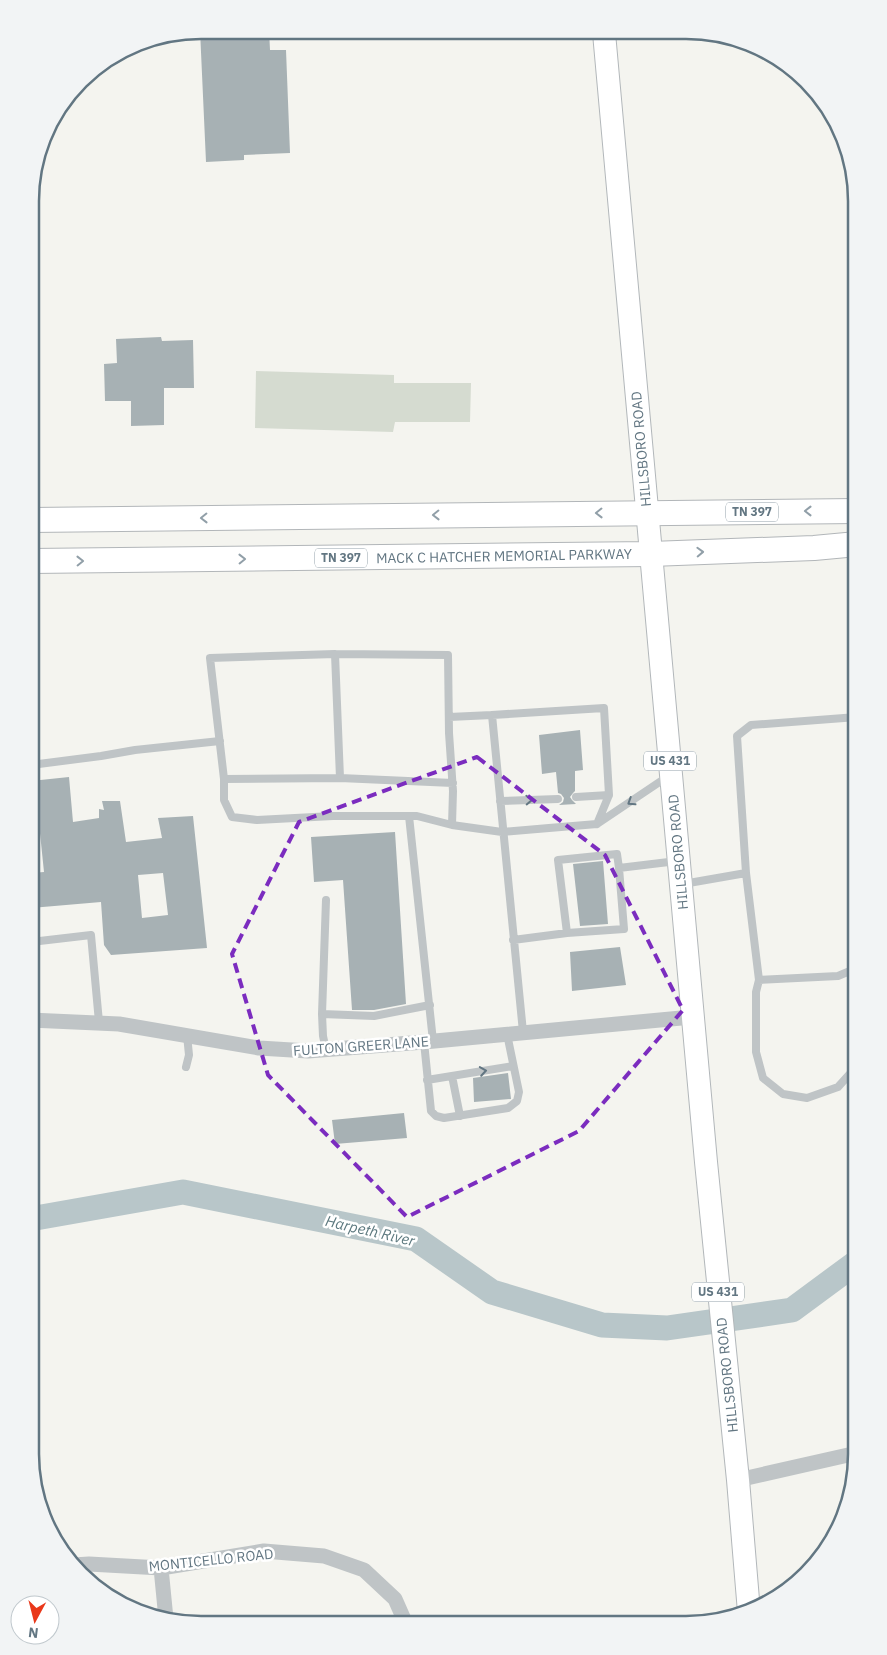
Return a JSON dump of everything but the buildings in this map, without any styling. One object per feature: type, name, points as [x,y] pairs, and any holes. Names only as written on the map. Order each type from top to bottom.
[{"type":"highway","name":"TN 397","points":[[39,520],[848,511]]},
{"type":"highway","name":"MACK C HATCHER MEMORIAL PARKWAY","points":[[39,562],[651,554],[814,548],[848,545]]},
{"type":"main road","name":"HILLSBORO ROAD","points":[[605,39],[692,1017],[738,1480],[748,1604]]},
{"type":"street","name":"FULTON GREER LANE","points":[[39,1020],[99,1022],[136,1026],[273,1050],[326,1050],[692,1017]]},
{"type":"street","points":[[738,1480],[848,1455]]},
{"type":"street","name":"MONTICELLO ROAD","points":[[82,1564],[161,1568],[264,1551],[324,1556],[364,1570],[395,1599],[402,1616]]},
{"type":"street","points":[[161,1568],[165,1612]]},
{"type":"lane","points":[[452,825],[453,783],[448,655],[335,654],[210,658],[224,779],[224,800],[232,817],[257,820],[333,816],[417,816],[452,825],[502,832],[597,824],[671,774]]},
{"type":"lane","points":[[335,654],[340,778]]},
{"type":"lane","points":[[449,716],[604,708],[609,795],[597,824]]},
{"type":"lane","points":[[492,715],[523,1032]]},
{"type":"lane","points":[[848,719],[751,725],[736,736],[746,873],[759,980],[756,992],[756,1052],[763,1078],[783,1094],[807,1098],[838,1087],[848,1076]]},
{"type":"lane","points":[[39,764],[135,750],[220,741]]},
{"type":"lane","points":[[224,779],[340,778],[453,783]]},
{"type":"lane","points":[[576,798],[609,795]]},
{"type":"lane","points":[[500,801],[558,799]]},
{"type":"lane","points":[[409,816],[430,1005],[427,1080],[431,1111],[436,1116],[444,1118],[508,1108],[517,1101],[519,1092],[507,1034]]},
{"type":"lane","points":[[514,940],[567,933],[624,929],[617,854],[558,860],[567,933]]},
{"type":"lane","points":[[619,868],[679,861]]},
{"type":"lane","points":[[681,884],[746,873]]},
{"type":"lane","points":[[326,900],[322,1014],[326,1050]]},
{"type":"lane","points":[[39,941],[91,935],[99,1022]]},
{"type":"lane","points":[[759,980],[838,976],[848,972]]},
{"type":"lane","points":[[322,1014],[374,1016],[430,1005]]},
{"type":"lane","points":[[186,1067],[189,1055],[187,1035]]},
{"type":"lane","points":[[427,1080],[513,1066]]},
{"type":"lane","points":[[452,1076],[460,1116]]},
{"type":"highlighted area","points":[[477,757],[605,855],[683,1010],[579,1131],[407,1217],[268,1075],[232,954],[299,822]]},
{"type":"shaded area","points":[[256,371],[394,375],[394,383],[471,383],[470,422],[395,422],[393,432],[255,428]]},
{"type":"waterway","name":"Harpeth River","points":[[39,1217],[183,1192],[416,1239],[492,1292],[602,1325],[667,1328],[792,1310],[848,1269]]}]
